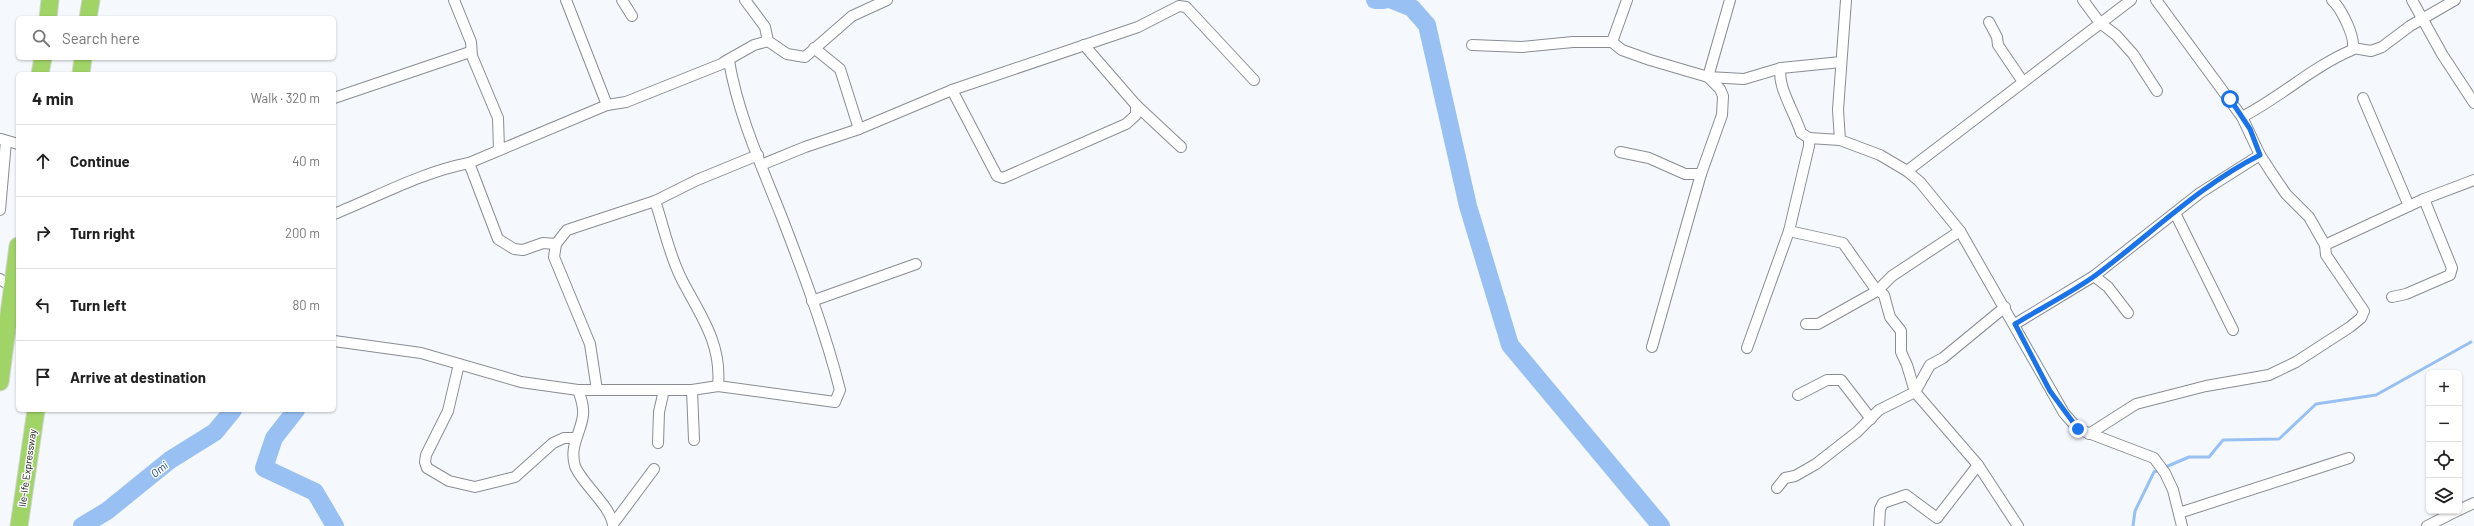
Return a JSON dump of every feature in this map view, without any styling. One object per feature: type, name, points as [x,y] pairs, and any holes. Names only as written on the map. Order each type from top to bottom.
[{"type":"highway","points":[[48,16],[50,0]]},
{"type":"highway","points":[[88,16],[91,0]]},
{"type":"highway","points":[[40,72],[43,60]]},
{"type":"highway","points":[[82,72],[84,60]]},
{"type":"highway","points":[[0,382],[10,293],[16,258]]},
{"type":"highway","name":"Ile-Ife Expressway","points":[[19,526],[36,412]]},
{"type":"street","points":[[454,0],[471,42],[470,52],[498,118],[499,150]]},
{"type":"street","points":[[566,0],[607,105]]},
{"type":"street","points":[[622,0],[632,16]]},
{"type":"street","points":[[745,0],[765,27],[768,41],[787,54],[805,57],[852,16],[886,0]]},
{"type":"street","points":[[1612,42],[1627,0]]},
{"type":"street","points":[[1708,77],[1730,0]]},
{"type":"street","points":[[1840,140],[1838,110],[1846,0]]},
{"type":"street","points":[[2083,0],[2100,23],[2116,35],[2133,54],[2157,91]]},
{"type":"street","points":[[1907,171],[2131,0]]},
{"type":"street","points":[[2089,434],[2136,404],[2206,386],[2269,375],[2296,362],[2350,327],[2361,318],[2364,311],[2326,255],[2325,245],[2309,218],[2286,194],[2260,155],[2242,117],[2156,0]]},
{"type":"street","points":[[2332,0],[2340,8],[2353,42],[2353,48]]},
{"type":"street","points":[[2412,0],[2474,103]]},
{"type":"street","points":[[2242,117],[2267,104],[2318,68],[2353,48],[2372,51],[2382,47],[2422,18],[2455,0]]},
{"type":"street","points":[[597,390],[590,344],[554,257],[556,244],[567,230],[655,201],[697,180],[859,129],[952,90],[1138,27],[1185,4],[1254,80]]},
{"type":"street","points":[[1989,22],[1997,37],[1998,45],[2023,82]]},
{"type":"street","points":[[336,213],[447,167],[469,163],[607,105],[626,102],[724,62],[754,45],[768,41]]},
{"type":"street","points":[[1472,45],[1522,47],[1573,42],[1612,42],[1622,50],[1708,77],[1744,79],[1781,68],[1841,62]]},
{"type":"street","points":[[1084,45],[1136,106],[1181,147]]},
{"type":"street","points":[[814,48],[840,69],[859,129]]},
{"type":"street","points":[[336,97],[470,52]]},
{"type":"street","points":[[336,341],[421,353],[521,382],[578,390],[692,390],[718,386],[835,402],[840,390],[812,301],[733,84],[729,61],[724,62]]},
{"type":"street","points":[[1781,68],[1779,80],[1794,111],[1801,133],[1809,138],[1840,140],[1880,155],[1907,171],[1920,182],[1960,231],[2015,324],[2064,413],[2078,429],[2154,458],[2165,473],[2174,490],[2182,526]]},
{"type":"street","points":[[1652,347],[1701,174],[1722,115],[1723,96],[1720,89],[1708,77]]},
{"type":"street","points":[[952,90],[997,176],[1002,178],[1126,124],[1136,116],[1136,106]]},
{"type":"street","points":[[2363,98],[2409,206]]},
{"type":"street","points":[[1747,348],[1789,231],[1809,146],[1809,138]]},
{"type":"street","points":[[0,210],[3,140],[16,143]]},
{"type":"street","points":[[1620,152],[1649,158],[1685,174],[1701,174]]},
{"type":"street","points":[[2015,324],[2094,276],[2175,213],[2244,163],[2260,155]]},
{"type":"street","points":[[469,163],[498,239],[514,249],[523,250],[544,243],[556,244]]},
{"type":"street","points":[[2325,245],[2424,199],[2474,180]]},
{"type":"street","points":[[2392,297],[2445,279],[2450,275],[2452,268],[2424,199]]},
{"type":"street","points":[[655,201],[669,250],[714,342],[719,374],[718,386]]},
{"type":"street","points":[[2175,213],[2233,330]]},
{"type":"street","points":[[1789,231],[1843,243],[1877,291],[1818,324],[1806,324]]},
{"type":"street","points":[[1960,231],[1892,276],[1878,290],[1884,295],[1890,317],[1901,331],[1901,352],[1907,365],[1915,392],[1978,465],[2018,526]]},
{"type":"street","points":[[812,301],[916,264]]},
{"type":"street","points":[[2094,276],[2108,287],[2128,313]]},
{"type":"street","points":[[1777,488],[1785,478],[1795,476],[1832,453],[1879,410],[1915,392],[1930,365],[1943,358],[2005,307]]},
{"type":"street","points":[[459,364],[448,410],[426,455],[425,462],[427,468],[449,481],[475,487],[515,477],[553,443],[564,438],[575,438]]},
{"type":"street","points":[[1798,395],[1827,380],[1841,380],[1871,418]]},
{"type":"street","points":[[578,390],[583,404],[583,415],[575,438],[573,450],[576,466],[613,525],[654,469]]},
{"type":"street","points":[[658,444],[659,412],[664,390]]},
{"type":"street","points":[[692,390],[694,440]]},
{"type":"street","points":[[2179,513],[2349,458]]},
{"type":"street","points":[[1879,526],[1880,509],[1883,503],[1906,495],[1937,518],[1978,465]]},
{"type":"street","points":[[2462,508],[2474,503]]},
{"type":"street","points":[[2427,526],[2450,514]]},
{"type":"waterway","points":[[1375,0],[1384,0]]},
{"type":"waterway","points":[[1392,0],[1412,8],[1427,25],[1468,206],[1510,345],[1661,526]]},
{"type":"waterway","points":[[2133,526],[2135,511],[2154,472],[2189,457],[2209,457],[2223,440],[2279,439],[2316,404],[2376,395],[2471,342]]},
{"type":"waterway","name":"Omi","points":[[82,526],[107,511],[170,460],[215,432],[231,412]]},
{"type":"waterway","name":"Omi","points":[[294,412],[274,438],[264,468],[315,492],[335,526]]},
{"type":"route","points":[[2078,429],[2064,413],[2050,391],[2015,324],[2094,276],[2200,194],[2244,163],[2260,155],[2250,129],[2230,99]]}]
